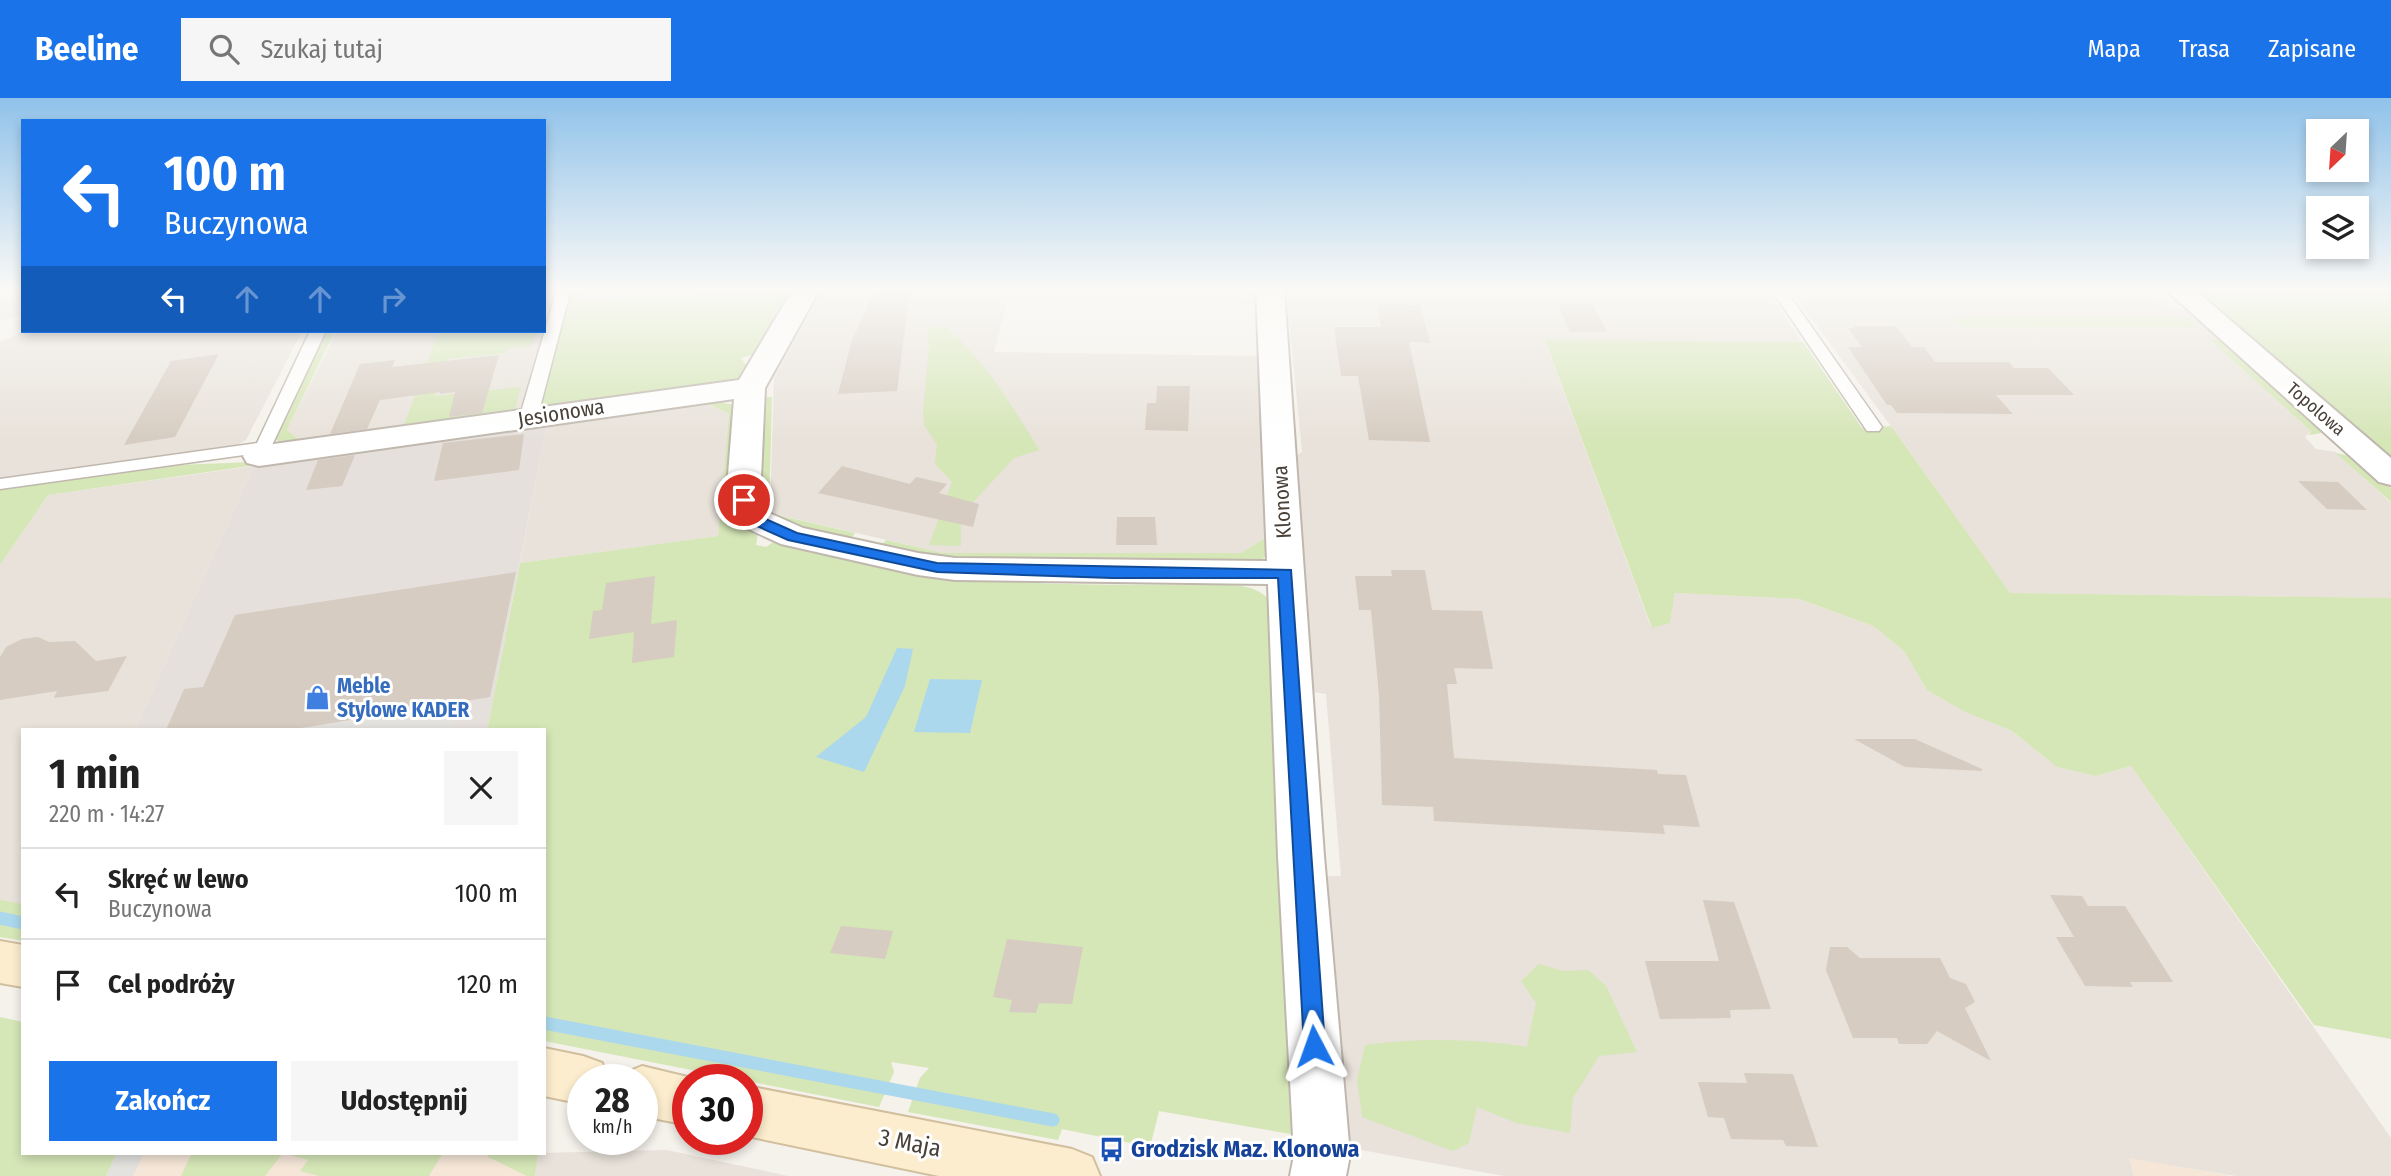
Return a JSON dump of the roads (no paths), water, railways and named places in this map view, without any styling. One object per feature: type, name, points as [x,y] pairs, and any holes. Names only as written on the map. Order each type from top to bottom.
[{"type":"street","points":[[778,339],[750,388],[744,500],[754,519],[793,536],[918,565],[955,569],[1286,573]]},
{"type":"street","name":"Klonowa","points":[[1273,339],[1322,1155],[1318,1176]]},
{"type":"street","name":"Topolowa","points":[[2236,339],[2391,475]]},
{"type":"street","name":"Jesionowa","points":[[261,452],[750,388]]},
{"type":"street","points":[[0,962],[21,966]]},
{"type":"street","points":[[546,1072],[567,1077]]},
{"type":"street","name":"3 Maja","points":[[763,1114],[1072,1176]]},
{"type":"lane","points":[[261,452],[314,339]]},
{"type":"lane","points":[[528,419],[550,339]]},
{"type":"lane","points":[[1813,339],[1873,427]]},
{"type":"lane","name":"Jesionowa","points":[[0,484],[261,452]]},
{"type":"water","points":[[897,648],[913,649],[905,686],[864,772],[816,757],[866,717]]},
{"type":"water","points":[[930,679],[982,680],[970,733],[914,732]]},
{"type":"waterway","points":[[0,918],[21,923]]},
{"type":"waterway","points":[[546,1023],[1053,1120]]},
{"type":"place","name":"Meble Stylowe KADER","points":[[317,698]]},
{"type":"place","name":"Grodzisk Maz. Klonowa","points":[[1111,1149]]}]
